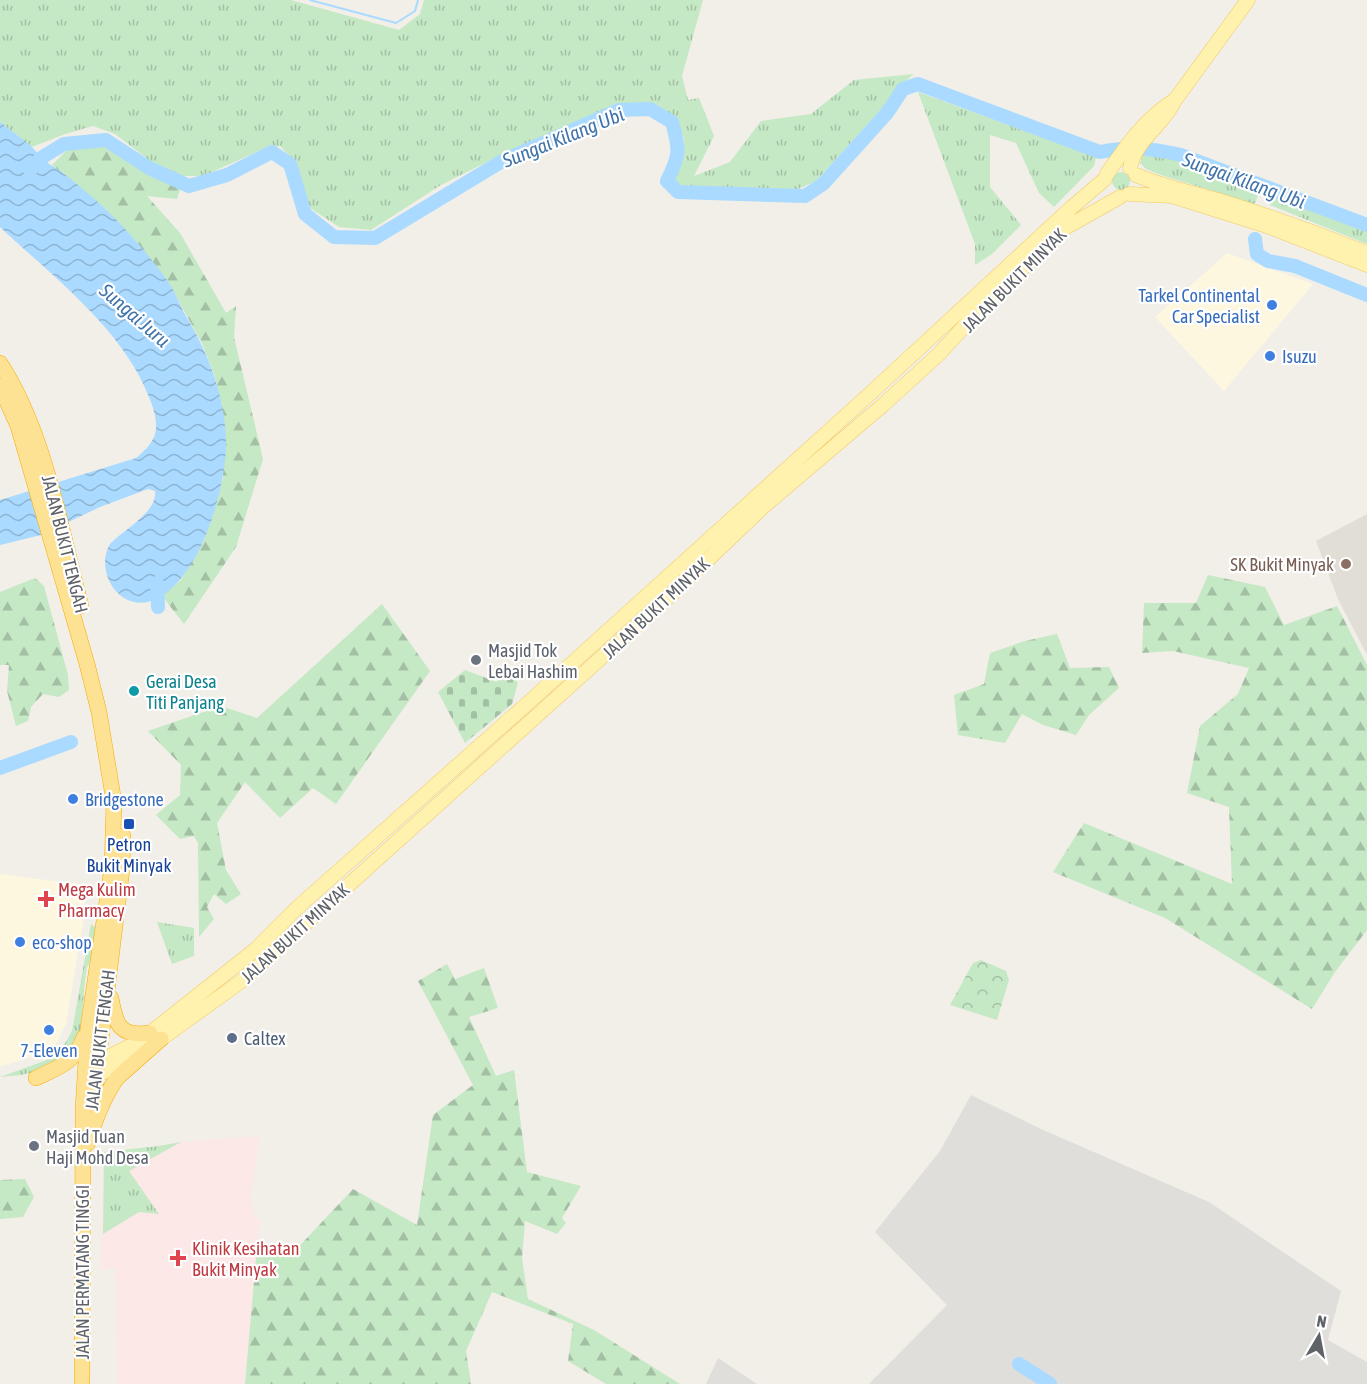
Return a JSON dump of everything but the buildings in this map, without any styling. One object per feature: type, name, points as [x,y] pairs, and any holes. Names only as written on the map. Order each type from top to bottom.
[{"type":"highway","name":"JALAN BUKIT TENGAH","points":[[0,363],[24,405],[99,712],[114,802],[112,868],[88,1028],[92,1070]]},
{"type":"highway","name":"JALAN BUKIT TENGAH","points":[[0,386],[38,469]]},
{"type":"highway","name":"JALAN BUKIT TENGAH","points":[[56,539],[99,674],[122,797],[122,869],[92,1070],[82,1160]]},
{"type":"highway","points":[[107,980],[115,1021],[121,1029],[129,1034],[156,1036]]},
{"type":"highway","points":[[36,1078],[70,1060],[79,1051],[88,1028]]},
{"type":"highway","points":[[82,1160],[94,1121],[111,1086],[156,1036]]},
{"type":"highway","name":"JALAN PERMATANG TINGGI","points":[[82,1160],[82,1384]]},
{"type":"main road","points":[[1125,196],[1136,185],[1130,164],[1141,134],[1168,115],[1175,100],[1248,0]]},
{"type":"main road","points":[[1130,164],[1155,183],[1267,216],[1367,253]]},
{"type":"main road","name":"JALAN BUKIT MINYAK","points":[[92,1070],[117,1066],[156,1036],[255,950],[297,908],[873,390],[1106,176],[1130,164]]},
{"type":"main road","points":[[1106,176],[1109,191],[1125,196],[1172,196],[1267,226],[1367,265]]},
{"type":"main road","name":"JALAN BUKIT MINYAK","points":[[156,1036],[243,980],[638,625],[763,507],[939,354],[981,308],[1065,228],[1125,196]]},
{"type":"main road","points":[[434,786],[434,792],[445,797]]},
{"type":"main road","points":[[419,800],[427,801],[431,810]]},
{"type":"shaded area","points":[[1227,253],[1313,284],[1224,391],[1155,317]]},
{"type":"shaded area","name":"SK Bukit Minyak","points":[[1367,514],[1367,655],[1338,599],[1316,541]]},
{"type":"shaded area","points":[[0,874],[85,885],[84,917],[66,1024],[51,1050],[0,1067]]},
{"type":"shaded area","points":[[971,1095],[1041,1129],[1209,1202],[1341,1291],[1328,1340],[1367,1362],[1367,1384],[869,1384],[947,1305],[875,1232],[940,1151]]},
{"type":"shaded area","name":"Klinik Kesihatan Bukit Minyak","points":[[260,1136],[251,1197],[253,1214],[260,1220],[244,1384],[117,1384],[115,1268],[100,1270],[104,1152],[181,1142]]},
{"type":"shaded area","points":[[718,1358],[757,1384],[706,1384]]},
{"type":"green space","points":[[0,0],[291,0],[399,30],[420,14],[424,0],[703,0],[682,76],[688,100],[699,98],[714,136],[694,176],[730,162],[761,121],[811,114],[854,80],[914,74],[895,90],[886,104],[816,181],[798,189],[683,188],[676,184],[674,179],[683,158],[684,138],[674,116],[657,105],[636,105],[607,110],[552,138],[503,154],[441,185],[371,230],[339,227],[310,208],[295,162],[280,146],[263,149],[203,176],[178,176],[153,163],[115,134],[93,126],[32,147],[0,122]]},
{"type":"green space","points":[[918,92],[1096,157],[1094,166],[1054,207],[1039,193],[1016,143],[990,135],[990,187],[1021,225],[992,254],[975,265],[975,244]]},
{"type":"green space","points":[[103,146],[154,176],[181,187],[177,199],[147,196],[180,233],[226,313],[236,306],[234,337],[263,459],[236,547],[184,624],[162,596],[181,580],[204,540],[223,478],[222,405],[214,374],[202,343],[168,282],[137,243],[103,207],[52,165],[68,149]]},
{"type":"green space","points":[[1157,153],[1259,192],[1255,204],[1161,175],[1146,169],[1140,163],[1142,156]]},
{"type":"green space","points":[[1121,172],[1127,175],[1130,181],[1127,187],[1121,190],[1115,187],[1112,181],[1115,175]]},
{"type":"green space","points":[[1272,195],[1367,231],[1367,244],[1270,205]]},
{"type":"green space","points":[[1208,575],[1265,587],[1284,625],[1337,606],[1367,665],[1367,930],[1335,972],[1312,1009],[1165,918],[1053,872],[1084,823],[1232,884],[1229,807],[1187,793],[1200,726],[1238,694],[1249,668],[1173,651],[1142,653],[1144,603],[1196,603]]},
{"type":"green space","points":[[35,578],[44,586],[68,675],[69,690],[59,697],[43,694],[31,707],[28,721],[16,726],[7,691],[9,665],[0,665],[0,592]]},
{"type":"green space","points":[[382,604],[430,671],[336,804],[313,788],[280,818],[245,782],[217,823],[226,870],[241,894],[226,904],[214,894],[207,907],[214,919],[199,937],[198,843],[194,836],[180,839],[156,815],[180,795],[181,765],[148,731],[221,706],[257,718]]},
{"type":"green space","points":[[1057,634],[1070,668],[1109,667],[1119,688],[1089,715],[1076,735],[1043,725],[1022,714],[1005,743],[958,735],[954,695],[984,684],[990,653],[1025,641]]},
{"type":"green space","points":[[505,669],[518,683],[512,704],[465,743],[438,692],[465,670],[497,682]]},
{"type":"green space","points":[[157,922],[194,928],[194,956],[172,964]]},
{"type":"green space","points":[[91,924],[96,928],[92,958],[87,967],[85,980],[80,1040],[50,1068],[0,1077],[58,1056],[72,1031]]},
{"type":"green space","points":[[981,960],[1006,971],[1009,980],[997,1020],[950,1005],[973,963]]},
{"type":"green space","points":[[447,964],[455,979],[484,968],[498,1008],[469,1017],[496,1076],[514,1070],[527,1172],[581,1186],[562,1218],[566,1223],[557,1234],[525,1221],[522,1258],[528,1299],[594,1330],[680,1384],[606,1384],[568,1361],[573,1324],[492,1292],[466,1351],[471,1384],[245,1384],[257,1247],[291,1255],[353,1189],[417,1225],[433,1115],[473,1085],[418,981]]},
{"type":"green space","points":[[181,1142],[129,1171],[159,1214],[139,1212],[103,1234],[104,1152]]},
{"type":"green space","points":[[25,1179],[34,1197],[23,1217],[0,1219],[0,1180]]},
{"type":"water","name":"Sungai Juru","points":[[0,122],[96,201],[119,222],[144,251],[167,280],[202,346],[215,377],[223,410],[226,444],[225,463],[215,509],[196,556],[183,576],[168,592],[151,601],[139,603],[129,601],[120,595],[113,587],[105,566],[110,544],[146,513],[154,499],[155,491],[148,489],[100,507],[41,535],[0,545],[0,500],[136,458],[154,437],[156,422],[149,397],[122,348],[84,305],[0,227]]},
{"type":"waterway","points":[[310,0],[396,23],[415,11],[418,0]]},
{"type":"waterway","name":"Sungai Kilang Ubi","points":[[30,170],[41,158],[64,144],[106,140],[149,168],[189,186],[227,175],[272,152],[290,164],[305,214],[334,237],[375,238],[504,160],[619,110],[650,109],[672,122],[677,152],[667,181],[678,192],[805,196],[823,184],[887,113],[903,89],[918,84],[1100,152],[1140,149],[1181,155],[1367,225]]},
{"type":"waterway","points":[[1255,239],[1257,254],[1268,261],[1295,266],[1367,295]]},
{"type":"waterway","points":[[157,583],[158,607]]},
{"type":"waterway","points":[[0,768],[71,742]]},
{"type":"waterway","points":[[1019,1364],[1050,1384]]},
{"type":"place","name":"Tarkel Continental Car Specialist","points":[[1272,305]]},
{"type":"place","name":"Isuzu","points":[[1270,356]]},
{"type":"place","name":"SK Bukit Minyak","points":[[1346,564]]},
{"type":"place","name":"Masjid Tok Lebai Hashim","points":[[476,660]]},
{"type":"place","name":"Gerai Desa Titi Panjang","points":[[134,691]]},
{"type":"place","name":"Bridgestone","points":[[73,799]]},
{"type":"place","name":"Petron Bukit Minyak","points":[[129,824]]},
{"type":"place","name":"Mega Kulim Pharmacy","points":[[46,899]]},
{"type":"place","name":"eco-shop","points":[[20,942]]},
{"type":"place","name":"7-Eleven","points":[[49,1030]]},
{"type":"place","name":"Caltex","points":[[232,1038]]},
{"type":"place","name":"Masjid Tuan Haji Mohd Desa","points":[[34,1146]]},
{"type":"place","name":"Klinik Kesihatan Bukit Minyak","points":[[178,1258]]}]
